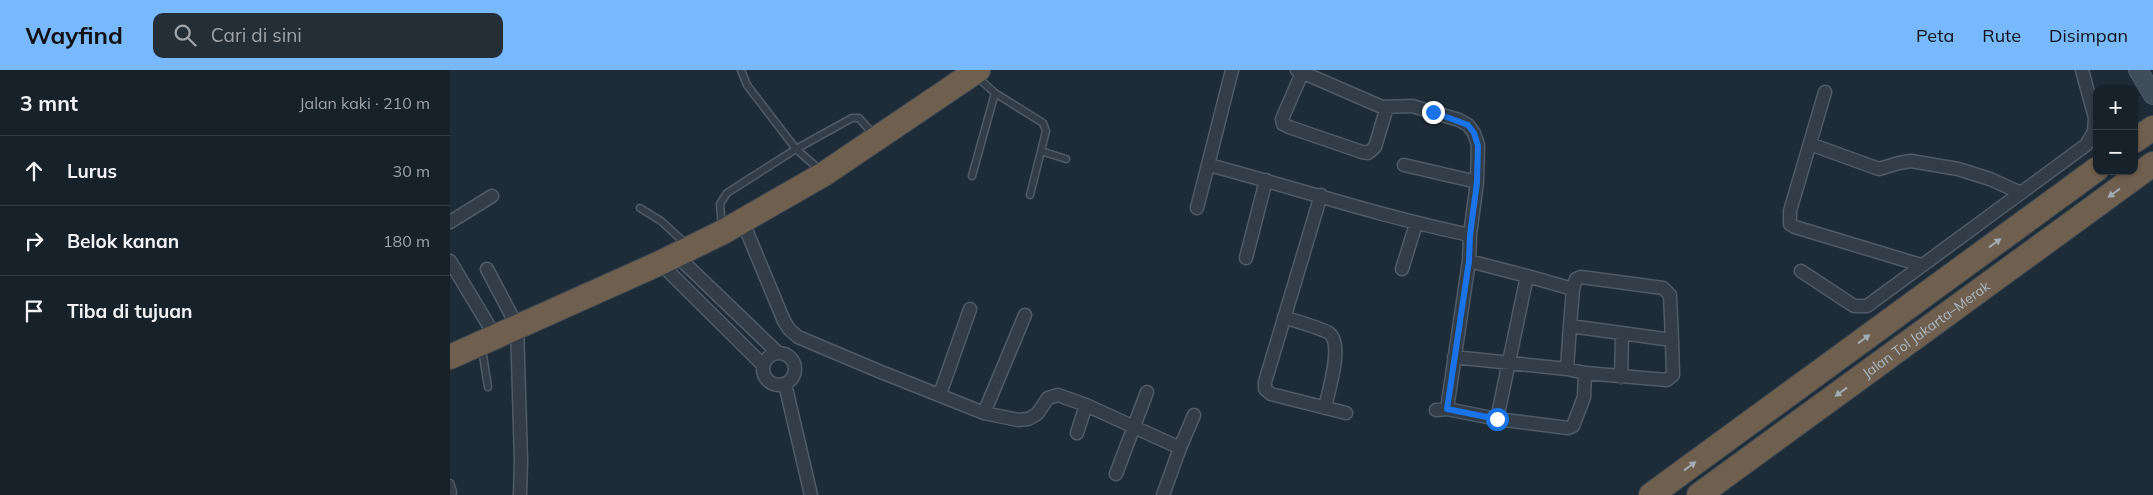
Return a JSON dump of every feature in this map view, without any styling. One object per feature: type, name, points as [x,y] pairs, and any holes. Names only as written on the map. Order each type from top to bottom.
[{"type":"highway","points":[[450,357],[676,255],[732,226],[824,174],[976,72]]},
{"type":"highway","points":[[2138,138],[2153,128]]},
{"type":"highway","name":"Jalan Tol Jakarta–Merak","points":[[1699,495],[2153,164]]},
{"type":"highway","name":"Jalan Tol Jakarta–Merak","points":[[1651,495],[2093,172]]},
{"type":"street","points":[[1197,208],[1232,70]]},
{"type":"street","points":[[1802,271],[1854,306],[1867,306],[2086,145],[2094,132],[2095,118],[2082,70]]},
{"type":"street","points":[[1387,107],[1375,147],[1368,152],[1362,152],[1289,127],[1283,124],[1282,119],[1299,72],[1359,98],[1387,107],[1412,106],[1433,112],[1468,125],[1474,133],[1478,146],[1477,182],[1470,235],[1469,261],[1454,357],[1441,409],[1497,419],[1561,427],[1573,426],[1584,397],[1586,373]]},
{"type":"street","points":[[1825,92],[1790,211],[1790,224],[1795,228],[1921,265]]},
{"type":"street","points":[[1810,144],[1879,169],[1899,163],[1911,162],[1958,169],[1990,179],[2021,193]]},
{"type":"street","points":[[1209,165],[1321,195],[1416,224],[1470,235]]},
{"type":"street","points":[[1404,165],[1477,182]]},
{"type":"street","points":[[1246,258],[1266,180]]},
{"type":"street","points":[[1321,195],[1265,382],[1265,389],[1271,394],[1346,413]]},
{"type":"street","points":[[450,222],[492,196]]},
{"type":"street","points":[[1402,269],[1416,224]]},
{"type":"street","points":[[732,226],[789,329],[798,337],[984,413],[1018,420],[1028,419],[1037,414],[1048,398],[1058,394],[1180,448]]},
{"type":"street","points":[[676,255],[777,352],[788,355],[795,364],[794,376],[785,384],[773,384],[764,377],[763,365],[676,255]]},
{"type":"street","points":[[450,261],[488,340]]},
{"type":"street","points":[[1469,261],[1573,289]]},
{"type":"street","points":[[488,269],[517,326],[521,461],[520,495]]},
{"type":"street","points":[[1497,419],[1526,276]]},
{"type":"street","points":[[1454,357],[1567,369],[1621,377],[1667,380],[1673,375],[1670,295],[1663,288],[1581,277],[1576,279],[1573,289],[1567,369]]},
{"type":"street","points":[[940,394],[970,309]]},
{"type":"street","points":[[984,413],[1025,315]]},
{"type":"street","points":[[1284,317],[1329,333],[1334,341],[1335,361],[1325,408]]},
{"type":"street","points":[[1570,326],[1672,340]]},
{"type":"street","points":[[1621,377],[1622,334]]},
{"type":"street","points":[[763,365],[768,356],[777,352]]},
{"type":"street","points":[[785,384],[811,495]]},
{"type":"street","points":[[1116,474],[1132,426],[1147,392]]},
{"type":"street","points":[[1077,433],[1086,405]]},
{"type":"street","points":[[1164,495],[1180,448],[1194,415]]},
{"type":"lane","points":[[741,70],[747,85],[796,149],[824,174]]},
{"type":"lane","points":[[976,72],[995,93],[1043,123],[1046,131],[1030,195]]},
{"type":"lane","points":[[972,176],[995,93]]},
{"type":"lane","points":[[732,226],[720,204],[726,193],[796,149],[852,118],[859,118],[878,139]]},
{"type":"lane","points":[[1041,151],[1066,159]]},
{"type":"lane","points":[[640,208],[661,222],[676,255]]},
{"type":"lane","points":[[488,340],[488,387]]},
{"type":"lane","points":[[450,483],[454,494]]},
{"type":"route","points":[[1433,112],[1459,120],[1468,125],[1474,133],[1478,146],[1477,182],[1470,235],[1469,261],[1447,409],[1497,419]]}]
